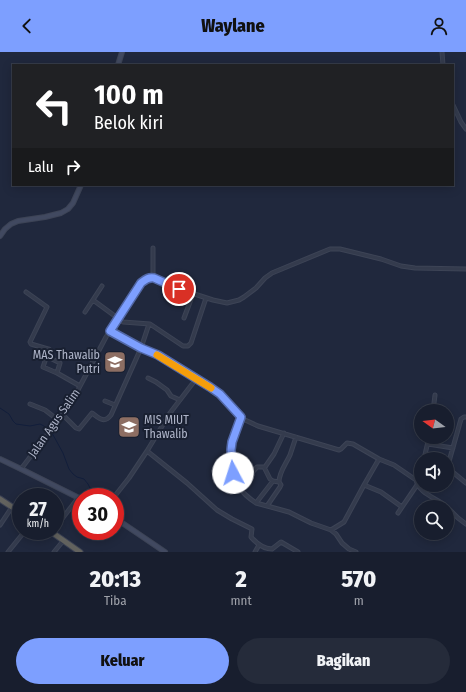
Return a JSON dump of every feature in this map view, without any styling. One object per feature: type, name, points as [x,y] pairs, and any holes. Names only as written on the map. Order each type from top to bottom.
[{"type":"highway","points":[[0,499],[12,507]]},
{"type":"highway","points":[[63,540],[80,552]]},
{"type":"main road","points":[[118,64],[122,52]]},
{"type":"main road","points":[[0,236],[5,229],[18,221],[45,217],[68,209],[73,203],[81,186]]},
{"type":"main road","points":[[0,459],[72,495]]},
{"type":"main road","points":[[124,524],[165,552]]},
{"type":"street","points":[[442,52],[443,64]]},
{"type":"street","points":[[454,107],[466,129]]},
{"type":"street","points":[[153,248],[154,278],[193,294],[228,303],[244,297],[272,273],[330,249],[340,249],[381,259],[401,266],[415,268],[466,269]]},
{"type":"street","name":"Jalan Agus Salim","points":[[21,469],[71,403],[110,331],[141,283],[147,278],[154,278]]},
{"type":"street","points":[[85,312],[102,286]]},
{"type":"street","points":[[26,292],[47,307],[30,342],[31,344],[49,349]]},
{"type":"street","points":[[184,318],[193,294]]},
{"type":"street","points":[[93,300],[124,322],[149,324],[180,345],[188,346],[191,343],[206,298]]},
{"type":"street","points":[[62,414],[76,428],[79,429],[92,413],[102,419],[108,419],[141,348],[149,324]]},
{"type":"street","points":[[110,331],[141,348],[158,355],[220,394],[245,420],[258,426],[339,450],[342,449],[347,443],[351,444],[394,465],[414,479]]},
{"type":"street","points":[[49,349],[52,358],[60,362],[57,373]]},
{"type":"street","points":[[49,349],[43,367],[80,386]]},
{"type":"street","points":[[148,378],[162,386],[171,396],[180,400]]},
{"type":"street","points":[[121,488],[147,451],[170,413],[196,379]]},
{"type":"street","points":[[434,404],[435,394]]},
{"type":"street","points":[[106,401],[115,405]]},
{"type":"street","points":[[30,404],[45,410],[58,420]]},
{"type":"street","points":[[241,417],[232,442],[231,450],[233,473],[238,486],[256,503],[289,512],[311,523],[331,530],[336,534],[342,544],[356,552]]},
{"type":"street","points":[[466,417],[461,419],[448,465],[448,468],[466,483]]},
{"type":"street","points":[[264,467],[274,454],[284,433]]},
{"type":"street","points":[[267,506],[281,485],[279,482],[282,470],[296,437]]},
{"type":"street","points":[[426,452],[428,444],[453,448]]},
{"type":"street","points":[[147,451],[187,483],[217,510],[252,529],[251,537],[259,545],[272,549],[281,542],[298,552]]},
{"type":"street","points":[[331,530],[344,522],[379,459]]},
{"type":"street","points":[[238,486],[258,466],[264,467]]},
{"type":"street","points":[[264,467],[270,479],[279,482]]},
{"type":"street","points":[[256,503],[273,481]]},
{"type":"street","points":[[364,485],[381,492],[402,507]]},
{"type":"street","points":[[398,513],[414,489]]},
{"type":"street","points":[[426,492],[438,500]]},
{"type":"street","points":[[0,525],[12,507]]},
{"type":"street","points":[[64,517],[72,507]]},
{"type":"street","points":[[454,513],[466,524]]},
{"type":"street","points":[[8,552],[18,540]]},
{"type":"street","points":[[54,552],[63,540]]},
{"type":"street","points":[[255,552],[259,545]]},
{"type":"street","points":[[261,552],[263,547]]},
{"type":"waterway","points":[[0,408],[9,414],[16,424],[30,426],[40,424],[52,433],[63,453],[69,469],[77,477],[84,479],[90,488]]},
{"type":"slow traffic","points":[[157,355],[211,388]]},
{"type":"place","name":"MAS Thawalib Putri","points":[[115,362]]},
{"type":"place","name":"MIS MIUT Thawalib","points":[[129,427]]},
{"type":"route","points":[[179,289],[154,278],[145,280],[141,283],[110,331],[141,348],[158,355],[210,387],[220,394],[241,417],[232,442],[231,450],[233,473]]}]
